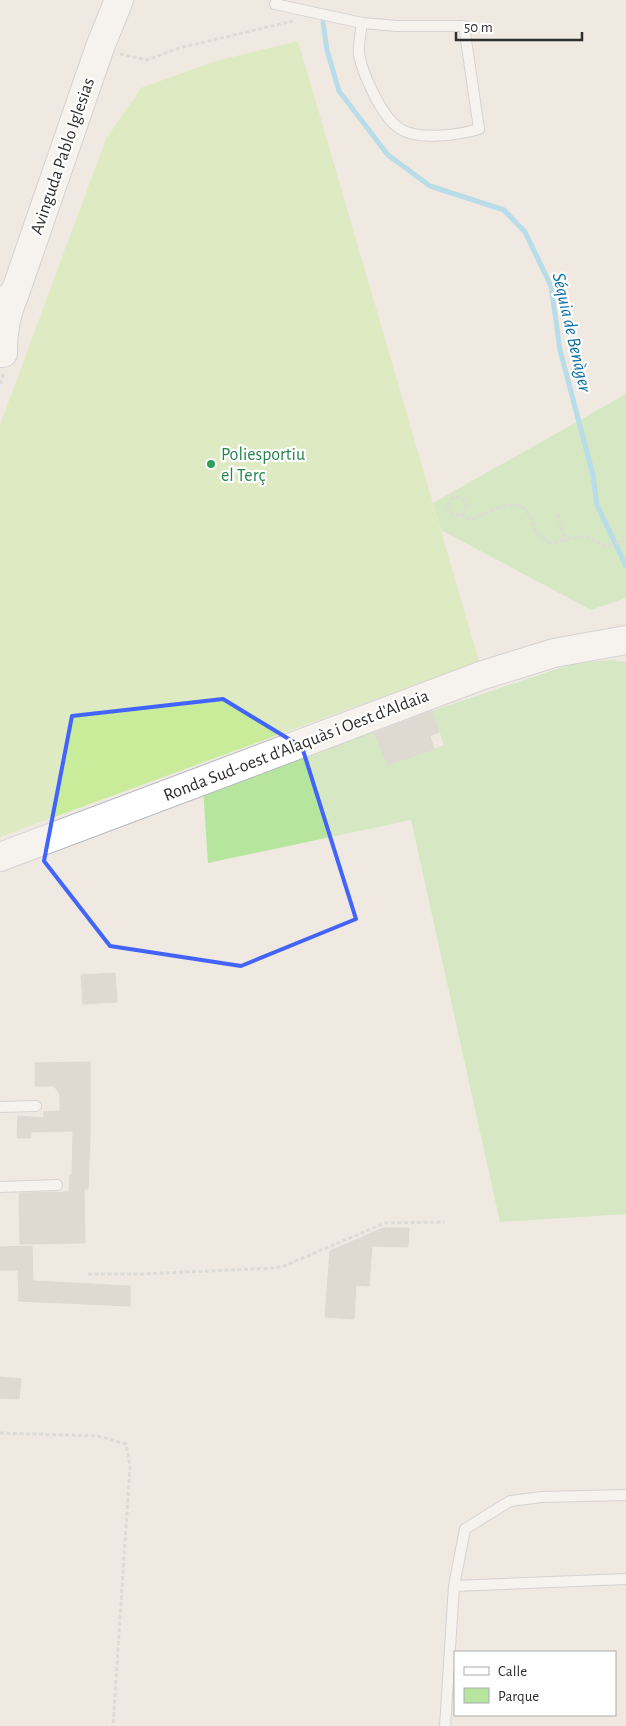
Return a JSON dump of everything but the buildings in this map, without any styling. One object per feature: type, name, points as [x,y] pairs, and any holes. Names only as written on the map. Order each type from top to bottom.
[{"type":"main road","name":"Avinguda Pablo Iglesias","points":[[1,355],[8,300],[100,47],[119,0]]},
{"type":"main road","name":"Ronda Sud-oest d'Alaquàs i Oest d'Aldaia","points":[[0,856],[483,675],[554,652],[626,640]]},
{"type":"main road","name":"Ronda Sud-oest d'Alaquàs i Oest d'Aldaia","points":[[596,645],[626,649]]},
{"type":"lane","points":[[275,4],[362,23],[396,26],[464,26],[479,129],[459,135],[427,135],[411,133],[398,128],[373,93],[359,53],[362,23]]},
{"type":"lane","points":[[0,1107],[36,1106]]},
{"type":"lane","points":[[0,1187],[57,1185]]},
{"type":"lane","points":[[445,1726],[454,1586],[465,1529],[510,1501],[542,1497],[626,1496]]},
{"type":"lane","points":[[454,1586],[626,1580]]},
{"type":"path","points":[[100,47],[132,58],[147,60],[179,48],[301,20],[305,11]]},
{"type":"path","points":[[461,514],[466,504],[461,498],[454,497],[448,502],[448,509],[454,514],[461,514],[467,519],[472,519],[506,504],[522,506],[532,517],[535,532],[542,539],[550,543],[585,536],[604,546],[626,540]]},
{"type":"path","points":[[558,515],[565,541]]},
{"type":"path","points":[[88,1274],[143,1274],[273,1268],[284,1266],[385,1223],[444,1222]]},
{"type":"path","points":[[0,1433],[98,1436],[126,1444],[130,1466],[113,1726]]},
{"type":"highlighted area","points":[[223,699],[302,747],[356,919],[241,966],[110,946],[44,861],[72,716]]},
{"type":"green space","name":"Poliesportiu el Terç","points":[[298,41],[479,661],[0,837],[0,425],[106,139],[141,88],[216,61]]},
{"type":"green space","points":[[626,394],[626,598],[591,610],[441,530],[433,503]]},
{"type":"green space","points":[[612,660],[626,662],[626,1214],[500,1222],[411,820],[208,863],[203,787],[370,723],[389,765],[444,745],[432,711],[575,663]]},
{"type":"waterway","name":"Séquia de Benàger","points":[[323,22],[327,50],[339,91],[388,155],[430,186],[504,210],[525,232],[551,286],[560,350],[593,475],[597,505],[626,566]]},
{"type":"place","name":"Poliesportiu el Terç","points":[[211,464]]}]
